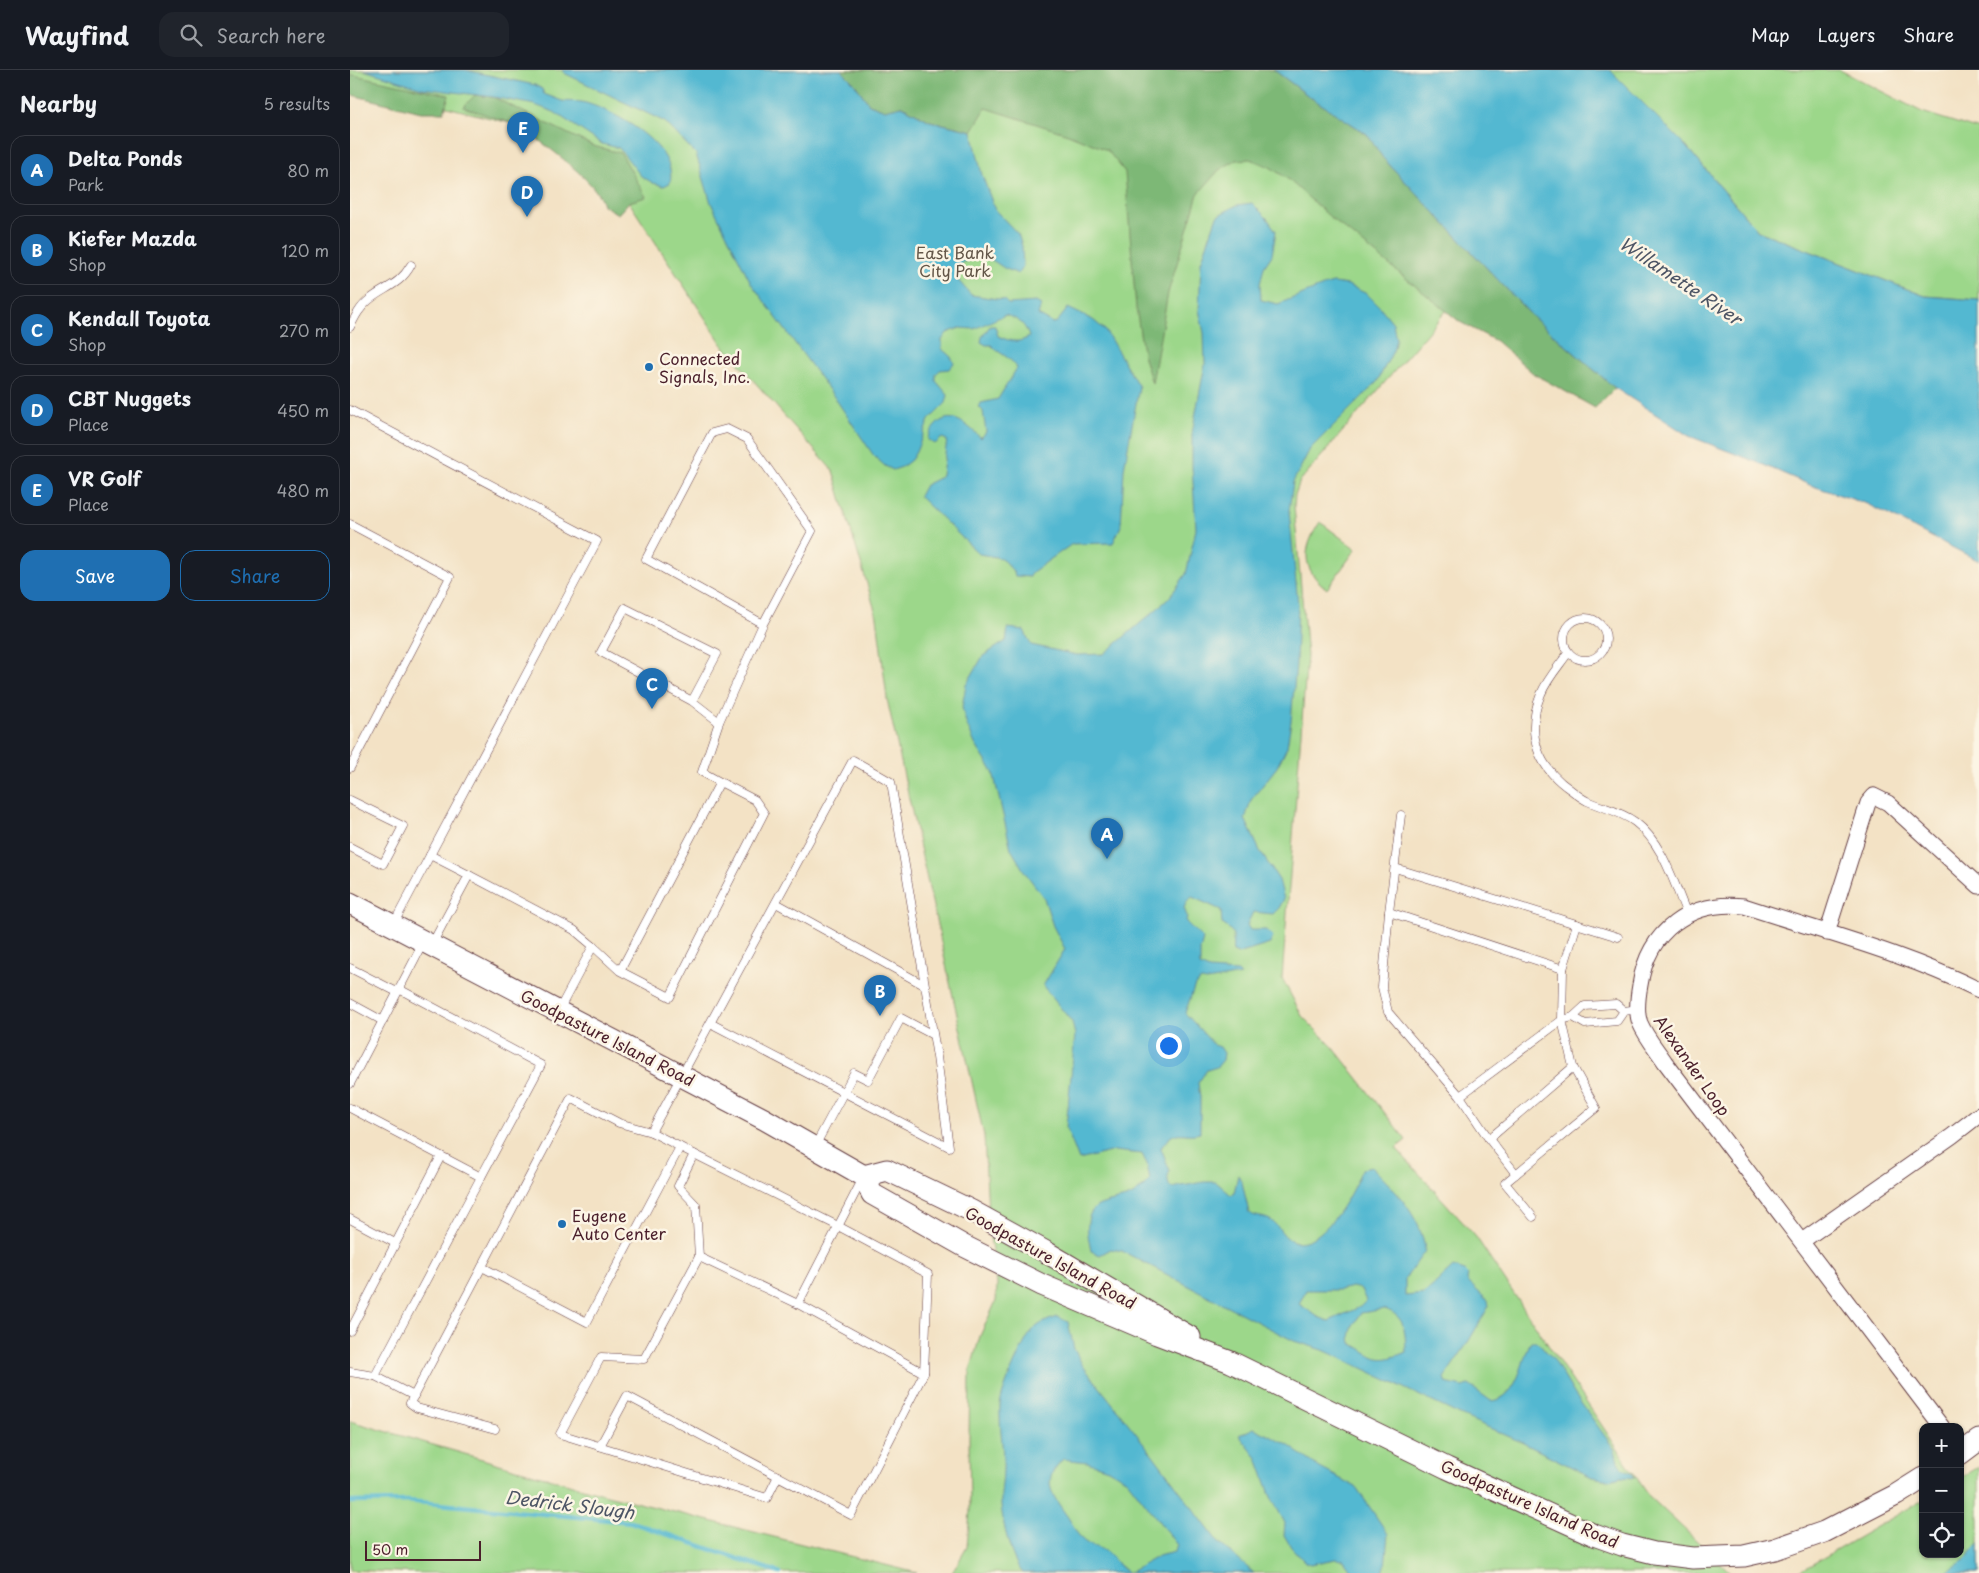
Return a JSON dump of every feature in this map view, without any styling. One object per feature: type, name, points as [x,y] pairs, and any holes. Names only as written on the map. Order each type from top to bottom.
[{"type":"main road","name":"Goodpasture Island Road","points":[[350,903],[681,1075],[814,1148],[864,1176],[872,1194],[964,1246],[1042,1285],[1157,1334],[1231,1362],[1447,1468],[1571,1525],[1622,1545],[1654,1553],[1692,1558],[1721,1558],[1775,1549],[1839,1525],[1919,1481]]},
{"type":"main road","name":"Goodpasture Island Road","points":[[864,1176],[887,1170],[970,1210],[1164,1320],[1231,1362]]},
{"type":"main road","points":[[1964,1451],[1979,1440]]},
{"type":"street","points":[[1827,933],[1868,803],[1874,796],[1888,803],[1979,886]]},
{"type":"street","name":"Alexander Loop","points":[[1939,1423],[1665,1062],[1631,1010],[1638,996],[1642,972],[1648,956],[1669,927],[1687,914],[1715,906],[1744,906],[1920,963],[1979,990]]},
{"type":"street","points":[[1802,1241],[1979,1115]]},
{"type":"lane","points":[[350,327],[356,315],[368,301],[400,281],[411,265]]},
{"type":"lane","points":[[350,410],[597,541],[393,925]]},
{"type":"lane","points":[[430,855],[574,930],[620,971],[670,997],[764,813],[754,800],[702,772],[719,722],[763,624],[812,531],[747,440],[727,429],[712,433],[646,559],[763,624]]},
{"type":"lane","points":[[350,524],[450,577],[350,768]]},
{"type":"lane","points":[[692,701],[717,654],[625,608],[601,652],[692,701],[719,722]]},
{"type":"lane","points":[[1581,618],[1588,618],[1601,626],[1606,640],[1600,654],[1589,660],[1581,660],[1568,653],[1563,643],[1563,636],[1570,623],[1581,618]]},
{"type":"lane","points":[[1568,653],[1546,684],[1537,704],[1534,733],[1536,748],[1543,763],[1564,785],[1586,800],[1613,810],[1636,822],[1642,828],[1657,848],[1687,914]]},
{"type":"lane","points":[[651,1132],[681,1075],[853,760],[891,782],[933,1035],[949,1146],[710,1023]]},
{"type":"lane","points":[[620,971],[720,782]]},
{"type":"lane","points":[[350,800],[403,826],[382,864],[350,847]]},
{"type":"lane","points":[[1401,814],[1382,987],[1388,1012],[1460,1096],[1489,1139],[1516,1174]]},
{"type":"lane","points":[[1395,868],[1618,937]]},
{"type":"lane","points":[[350,1084],[398,990],[468,875]]},
{"type":"lane","points":[[776,903],[924,985]]},
{"type":"lane","points":[[1389,912],[1564,969]]},
{"type":"lane","points":[[1533,1217],[1505,1183],[1596,1108],[1573,1067],[1562,1020],[1564,969],[1577,924]]},
{"type":"lane","points":[[558,1011],[593,946]]},
{"type":"lane","points":[[350,968],[398,990],[541,1065],[375,1376]]},
{"type":"lane","points":[[350,1003],[383,1020]]},
{"type":"lane","points":[[1460,1096],[1562,1020],[1573,1017],[1585,1006],[1616,1004],[1631,1010],[1617,1022],[1585,1024],[1573,1017]]},
{"type":"lane","points":[[814,1148],[854,1073],[868,1080],[901,1018],[933,1035]]},
{"type":"lane","points":[[1489,1139],[1573,1067]]},
{"type":"lane","points":[[494,1429],[417,1408],[410,1404],[571,1098],[619,1123],[651,1132],[680,1146],[928,1274],[924,1374],[851,1515],[627,1396],[600,1446]]},
{"type":"lane","points":[[350,1108],[481,1177]]},
{"type":"lane","points":[[482,1267],[587,1322],[680,1146]]},
{"type":"lane","points":[[694,1154],[678,1186],[696,1205],[699,1257],[644,1359],[601,1357],[560,1434],[766,1498],[778,1476]]},
{"type":"lane","points":[[350,1331],[441,1156]]},
{"type":"lane","points":[[798,1304],[864,1176]]},
{"type":"lane","points":[[350,1219],[396,1244]]},
{"type":"lane","points":[[699,1257],[798,1304],[924,1374]]},
{"type":"lane","points":[[350,1372],[375,1376],[414,1396]]},
{"type":"green space","name":"East Bank City Park","points":[[350,70],[1231,70],[1459,296],[1300,481],[1295,495],[1294,506],[1307,656],[1282,978],[1302,1016],[1333,1047],[1406,1140],[1396,1148],[1476,1237],[1649,1496],[1731,1573],[952,1573],[967,1547],[970,1511],[970,1371],[980,1336],[996,1301],[997,1284],[989,1230],[984,1136],[887,699],[877,617],[833,471],[724,347],[629,202],[517,125],[350,82]]},
{"type":"green space","points":[[841,70],[1274,70],[1310,97],[1367,134],[1383,158],[1534,318],[1615,388],[1595,408],[1534,374],[1496,341],[1460,322],[1330,217],[1289,180],[1270,167],[1250,159],[1236,160],[1219,170],[1198,194],[1168,293],[1152,383],[1144,358],[1136,308],[1125,172],[1107,150],[1068,134],[986,108],[972,131],[930,121],[902,106],[885,110],[869,104],[854,83]]},
{"type":"green space","points":[[1610,70],[1840,70],[1922,112],[1979,130],[1979,300],[1925,296],[1758,231],[1683,143]]},
{"type":"green space","points":[[354,75],[449,95],[444,112],[421,112],[352,95],[350,92],[350,76]]},
{"type":"green space","points":[[475,95],[493,97],[593,146],[621,153],[646,197],[629,202],[618,214],[603,205],[592,186],[582,175],[525,130],[517,125],[463,107]]},
{"type":"green space","points":[[1320,522],[1356,549],[1327,589],[1312,573],[1307,557],[1310,540]]},
{"type":"green space","points":[[350,1421],[607,1495],[917,1573],[422,1573],[350,1570]]},
{"type":"green space","points":[[1979,1467],[1979,1573],[1797,1573],[1919,1502],[1919,1558],[1964,1558],[1964,1476]]},
{"type":"water","points":[[364,70],[465,70],[535,85],[542,89],[544,94],[562,101],[582,102],[595,106],[610,112],[641,131],[654,143],[664,156],[670,169],[670,183],[664,186],[653,183],[641,176],[619,148],[602,144],[554,112],[535,105],[493,97],[422,88]]},
{"type":"water","points":[[562,70],[841,70],[854,83],[869,104],[885,110],[902,106],[930,121],[972,131],[982,175],[995,210],[1018,234],[1022,246],[1023,266],[1018,274],[1004,268],[986,256],[962,262],[957,279],[971,295],[1004,300],[1008,304],[1036,302],[1041,305],[1038,315],[1052,323],[1057,322],[1068,308],[1093,320],[1105,330],[1139,387],[1124,469],[1121,526],[1113,543],[1072,544],[1031,573],[1030,577],[1015,576],[1014,572],[1001,558],[979,554],[919,496],[925,485],[942,475],[947,440],[942,438],[935,444],[928,440],[929,435],[941,421],[953,419],[959,421],[981,438],[986,432],[983,411],[979,407],[981,403],[998,399],[1017,368],[1012,361],[991,345],[981,342],[982,337],[990,326],[995,326],[998,336],[1014,341],[1025,339],[1029,337],[1020,322],[1005,315],[974,329],[960,328],[947,333],[942,340],[942,349],[951,357],[954,363],[949,369],[940,370],[936,374],[936,381],[948,395],[946,403],[929,420],[911,460],[902,467],[893,470],[885,466],[874,456],[835,398],[751,283],[711,203],[696,154],[665,122],[564,73]]},
{"type":"water","name":"Willamette River","points":[[1274,70],[1610,70],[1683,143],[1758,231],[1925,296],[1979,300],[1979,561],[1867,504],[1810,485],[1689,436],[1615,388],[1534,318],[1383,158],[1367,134],[1310,97]]},
{"type":"water","points":[[1252,203],[1267,218],[1276,231],[1272,255],[1264,267],[1260,284],[1261,300],[1278,304],[1333,283],[1348,285],[1367,294],[1380,307],[1393,323],[1396,339],[1393,351],[1377,382],[1310,449],[1293,482],[1289,511],[1298,604],[1296,664],[1291,721],[1287,747],[1277,767],[1251,800],[1245,819],[1260,851],[1279,880],[1284,899],[1273,914],[1253,912],[1247,925],[1250,930],[1266,930],[1273,936],[1270,944],[1238,954],[1233,952],[1231,930],[1222,924],[1221,910],[1192,897],[1187,901],[1184,908],[1187,916],[1186,922],[1203,939],[1200,950],[1200,966],[1209,970],[1238,972],[1241,975],[1207,981],[1201,980],[1195,985],[1185,1013],[1214,1045],[1220,1047],[1224,1053],[1223,1060],[1217,1067],[1207,1070],[1198,1083],[1200,1133],[1175,1134],[1161,1148],[1170,1171],[1169,1184],[1171,1188],[1204,1182],[1216,1182],[1231,1195],[1234,1193],[1238,1175],[1242,1182],[1249,1213],[1270,1220],[1293,1241],[1304,1241],[1316,1236],[1326,1228],[1352,1191],[1362,1169],[1372,1167],[1406,1205],[1419,1227],[1423,1239],[1425,1251],[1405,1279],[1405,1296],[1424,1294],[1453,1267],[1465,1271],[1468,1274],[1467,1281],[1488,1301],[1489,1306],[1444,1378],[1446,1383],[1462,1387],[1469,1385],[1491,1401],[1500,1398],[1508,1393],[1518,1377],[1531,1341],[1537,1341],[1554,1360],[1575,1395],[1615,1450],[1618,1462],[1624,1469],[1631,1472],[1635,1478],[1621,1477],[1609,1480],[1592,1477],[1323,1350],[1294,1341],[1122,1251],[1111,1249],[1100,1255],[1091,1251],[1088,1219],[1091,1213],[1100,1205],[1124,1199],[1139,1191],[1150,1181],[1147,1164],[1142,1154],[1114,1151],[1079,1160],[1066,1127],[1075,1035],[1072,1022],[1043,986],[1065,949],[1053,926],[1044,898],[1024,871],[1011,849],[993,772],[975,744],[966,723],[962,707],[966,685],[983,656],[1006,641],[1008,628],[1024,630],[1031,645],[1077,655],[1104,654],[1169,598],[1186,574],[1196,529],[1192,433],[1205,364],[1204,333],[1199,310],[1201,262],[1217,216],[1237,205]],"holes":[[[1352,1287],[1361,1289],[1366,1301],[1360,1307],[1329,1321],[1318,1317],[1299,1304],[1306,1290],[1339,1290]],[[1385,1309],[1392,1312],[1401,1321],[1406,1352],[1382,1359],[1351,1343],[1350,1335],[1361,1313]]]},
{"type":"water","points":[[1058,1317],[1068,1322],[1074,1349],[1083,1366],[1218,1542],[1254,1573],[1129,1573],[1158,1556],[1174,1552],[1177,1545],[1127,1480],[1108,1469],[1087,1462],[1063,1459],[1056,1467],[1050,1481],[1053,1494],[1082,1539],[1087,1544],[1106,1552],[1128,1573],[1023,1573],[1018,1567],[1005,1531],[1001,1505],[1003,1462],[1000,1422],[1001,1398],[1018,1355],[1032,1331],[1041,1324]]},
{"type":"water","points":[[1254,1428],[1288,1445],[1320,1468],[1356,1487],[1388,1534],[1385,1567],[1381,1573],[1353,1573],[1344,1560],[1335,1559],[1310,1564],[1305,1562],[1291,1547],[1284,1535],[1285,1523],[1271,1497],[1257,1458],[1239,1435]]},
{"type":"water","points":[[1979,1543],[1979,1573],[1945,1573],[1966,1559]]},
{"type":"waterway","name":"Dedrick Slough","points":[[350,1502],[407,1501],[631,1522],[780,1573]]},
{"type":"place","name":"VR Golf","points":[[523,153]]},
{"type":"place","name":"CBT Nuggets","points":[[527,217]]},
{"type":"place","name":"Connected Signals, Inc.","points":[[649,367]]},
{"type":"place","name":"Kendall Toyota","points":[[652,709]]},
{"type":"place","name":"Delta Ponds","points":[[1107,859]]},
{"type":"place","name":"Kiefer Mazda","points":[[880,1016]]},
{"type":"place","name":"Eugene Auto Center","points":[[562,1224]]}]
